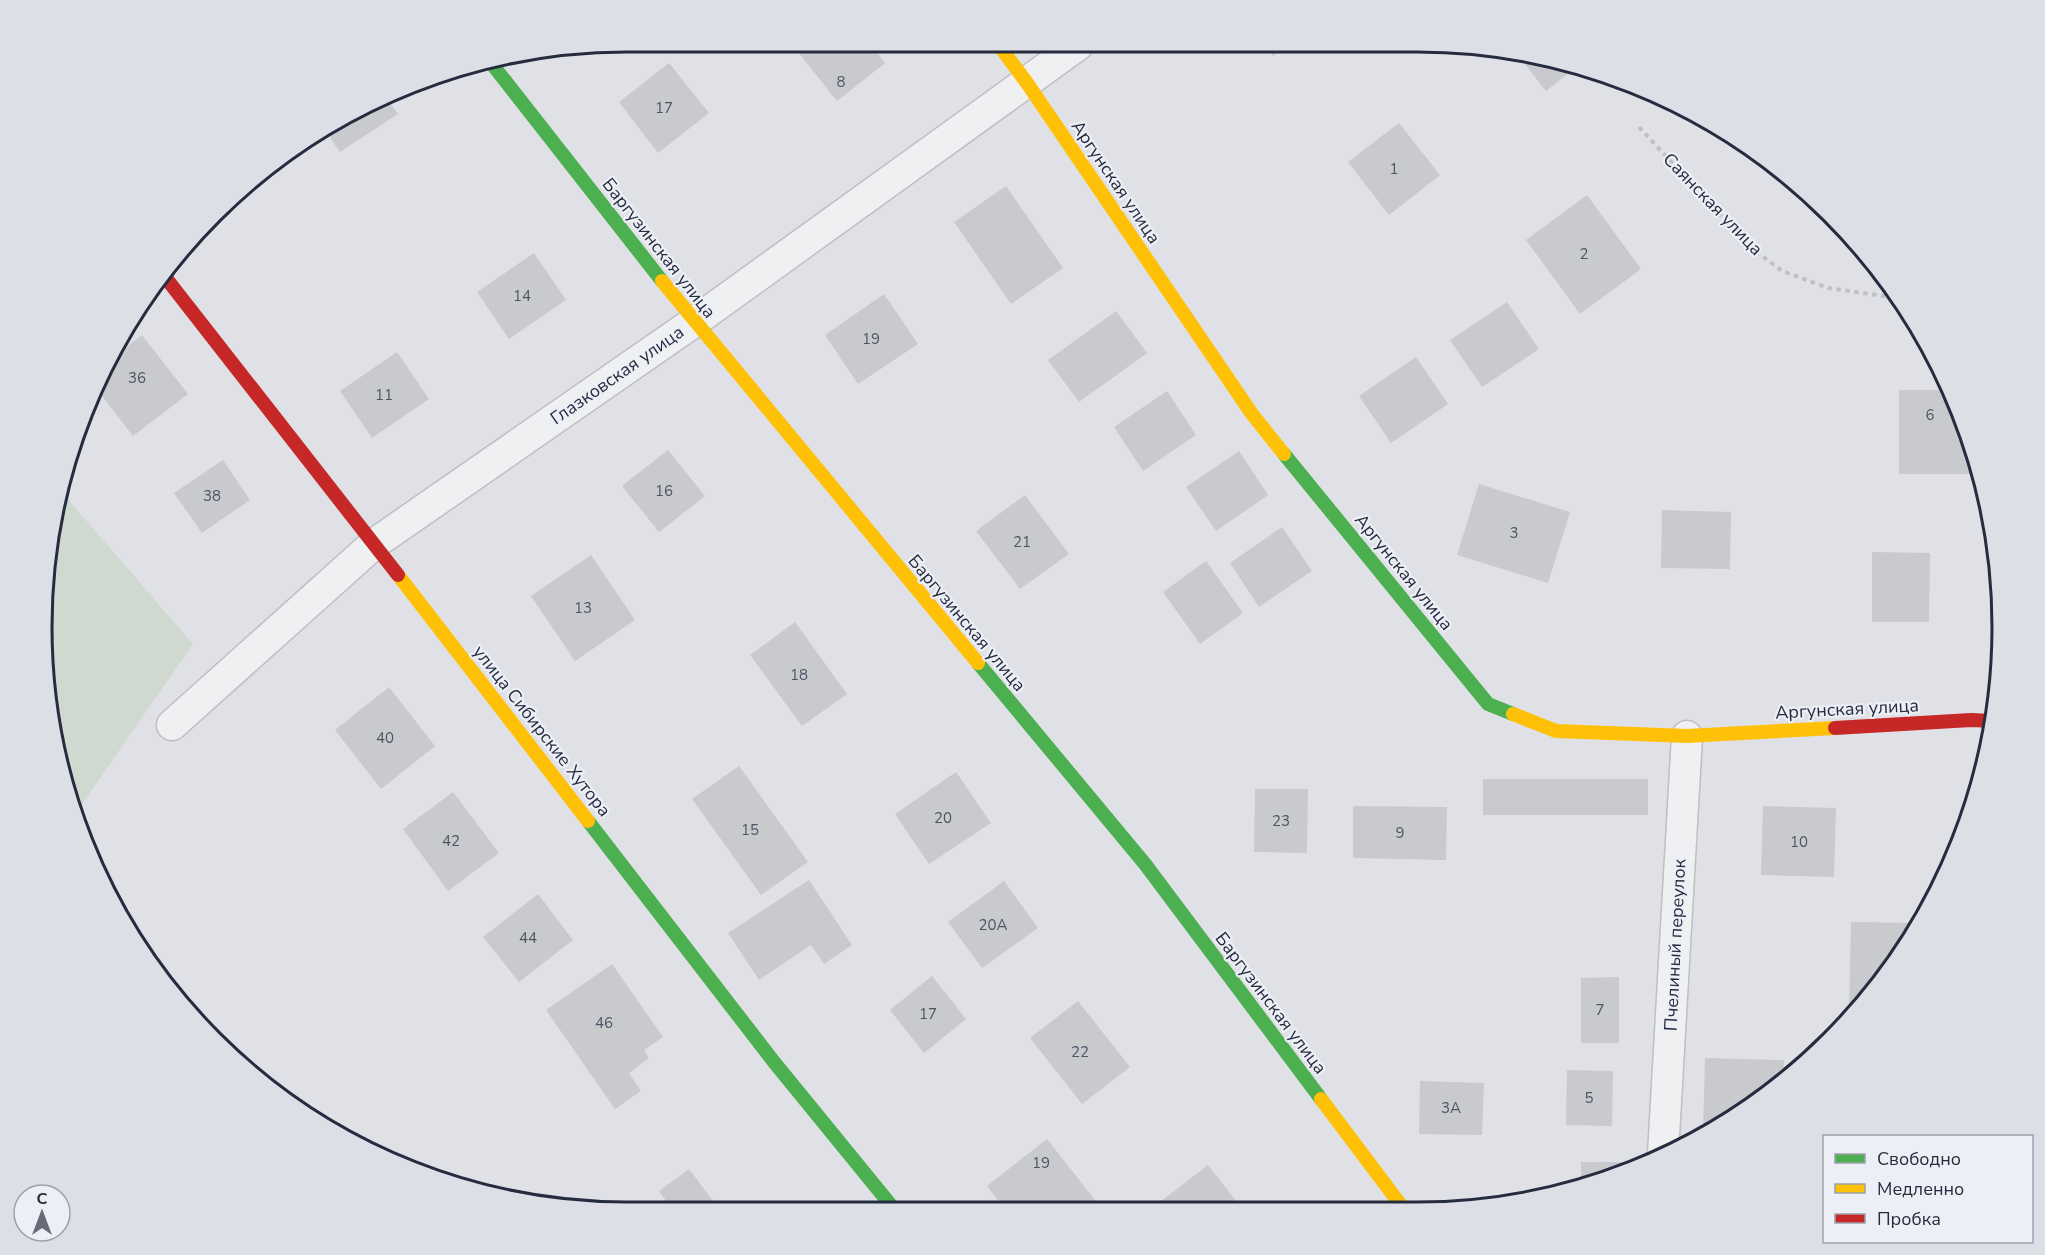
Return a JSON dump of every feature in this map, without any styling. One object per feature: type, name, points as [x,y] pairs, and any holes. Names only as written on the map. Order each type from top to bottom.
[{"type":"street","name":"Аргунская улица","points":[[1004,52],[1252,414],[1488,704],[1556,731],[1687,736],[1985,721]]},
{"type":"street","name":"Глазковская улица","points":[[172,725],[374,544],[694,322],[1069,52]]},
{"type":"street","name":"Баргузинская улица","points":[[495,68],[694,322],[1145,864],[1398,1202]]},
{"type":"street","name":"улица Сибирские Хутора","points":[[168,281],[774,1062],[888,1202]]},
{"type":"street","name":"Пчелиный переулок","points":[[1664,1147],[1687,736]]},
{"type":"path","name":"Саянская улица","points":[[1639,127],[1749,246],[1782,271],[1828,288],[1888,297]]},
{"type":"shaded area","points":[[68,499],[193,644],[81,805],[72,776],[57,703],[52,628],[57,552]]},
{"type":"building","points":[[798,52],[876,52],[885,63],[837,101]]},
{"type":"building","points":[[669,63],[709,113],[658,153],[619,102]]},
{"type":"building","points":[[1524,63],[1569,73],[1546,91]]},
{"type":"building","points":[[391,104],[398,114],[340,152],[329,136]]},
{"type":"building","points":[[1399,123],[1440,175],[1389,215],[1348,162]]},
{"type":"building","points":[[1006,186],[1063,268],[1011,304],[954,222]]},
{"type":"building","points":[[1587,195],[1641,269],[1580,314],[1526,240]]},
{"type":"building","points":[[534,253],[566,300],[509,339],[477,292]]},
{"type":"building","points":[[884,294],[918,344],[858,384],[825,335]]},
{"type":"building","points":[[1507,302],[1539,349],[1482,387],[1450,340]]},
{"type":"building","points":[[1116,311],[1147,353],[1079,402],[1048,360]]},
{"type":"building","points":[[142,335],[188,394],[133,436],[101,395],[126,348]]},
{"type":"building","points":[[397,352],[429,399],[372,438],[340,391]]},
{"type":"building","points":[[1416,357],[1448,404],[1391,443],[1359,396]]},
{"type":"building","points":[[1899,390],[1941,390],[1971,474],[1899,474]]},
{"type":"building","points":[[1167,391],[1196,435],[1143,471],[1114,427]]},
{"type":"building","points":[[668,450],[705,496],[659,532],[622,486]]},
{"type":"building","points":[[1239,451],[1268,495],[1216,531],[1186,487]]},
{"type":"building","points":[[223,460],[250,500],[202,533],[174,493]]},
{"type":"building","points":[[1479,484],[1570,512],[1548,583],[1457,555]]},
{"type":"building","points":[[1025,495],[1069,554],[1020,589],[976,531]]},
{"type":"building","points":[[1662,510],[1731,512],[1730,569],[1661,568]]},
{"type":"building","points":[[1282,527],[1312,571],[1259,607],[1230,563]]},
{"type":"building","points":[[1872,552],[1930,553],[1929,622],[1872,622]]},
{"type":"building","points":[[591,555],[635,620],[575,661],[531,596]]},
{"type":"building","points":[[1206,561],[1243,613],[1200,644],[1163,592]]},
{"type":"building","points":[[795,622],[847,694],[802,726],[750,655]]},
{"type":"building","points":[[389,687],[435,746],[381,789],[335,730]]},
{"type":"building","points":[[739,766],[808,862],[761,895],[692,799]]},
{"type":"building","points":[[956,772],[991,823],[929,864],[895,814]]},
{"type":"building","points":[[1483,779],[1648,779],[1648,815],[1483,815]]},
{"type":"building","points":[[1255,789],[1308,789],[1307,853],[1254,852]]},
{"type":"building","points":[[453,792],[499,853],[448,891],[403,829]]},
{"type":"building","points":[[1353,806],[1447,807],[1446,860],[1353,858]]},
{"type":"building","points":[[1763,806],[1836,808],[1834,877],[1761,875]]},
{"type":"building","points":[[809,880],[852,945],[824,964],[811,945],[759,980],[728,933]]},
{"type":"building","points":[[1004,881],[1038,928],[982,968],[948,922]]},
{"type":"building","points":[[538,894],[573,940],[519,982],[483,937]]},
{"type":"building","points":[[1851,922],[1910,923],[1874,978],[1849,1008]]},
{"type":"building","points":[[612,964],[663,1037],[644,1050],[649,1058],[629,1073],[641,1091],[615,1109],[546,1010]]},
{"type":"building","points":[[932,976],[966,1019],[924,1053],[890,1010]]},
{"type":"building","points":[[1619,977],[1619,1043],[1581,1043],[1581,978]]},
{"type":"building","points":[[1078,1001],[1130,1067],[1082,1104],[1030,1038]]},
{"type":"building","points":[[1705,1058],[1784,1060],[1783,1071],[1768,1084],[1703,1126]]},
{"type":"building","points":[[1567,1070],[1613,1071],[1612,1126],[1566,1125]]},
{"type":"building","points":[[1420,1081],[1484,1083],[1482,1135],[1419,1134]]},
{"type":"building","points":[[1047,1139],[1095,1200],[1092,1202],[999,1202],[987,1186]]},
{"type":"building","points":[[1581,1162],[1625,1162],[1625,1164],[1581,1178]]},
{"type":"building","points":[[1208,1165],[1237,1202],[1160,1202]]},
{"type":"building","points":[[689,1169],[714,1202],[667,1202],[659,1191]]},
{"type":"traffic: fast","points":[[495,68],[662,281]]},
{"type":"traffic: fast","points":[[1284,454],[1488,704],[1513,714]]},
{"type":"traffic: fast","points":[[978,663],[1145,864],[1321,1099]]},
{"type":"traffic: fast","points":[[588,821],[774,1062],[888,1202]]},
{"type":"traffic: slow","points":[[1004,52],[1252,414],[1284,454]]},
{"type":"traffic: slow","points":[[662,281],[978,663]]},
{"type":"traffic: slow","points":[[398,575],[588,821]]},
{"type":"traffic: slow","points":[[1513,714],[1556,731],[1687,736],[1835,728]]},
{"type":"traffic: slow","points":[[1321,1099],[1398,1202]]},
{"type":"traffic: jam","points":[[168,281],[398,575]]},
{"type":"traffic: jam","points":[[1835,728],[1985,721]]}]
